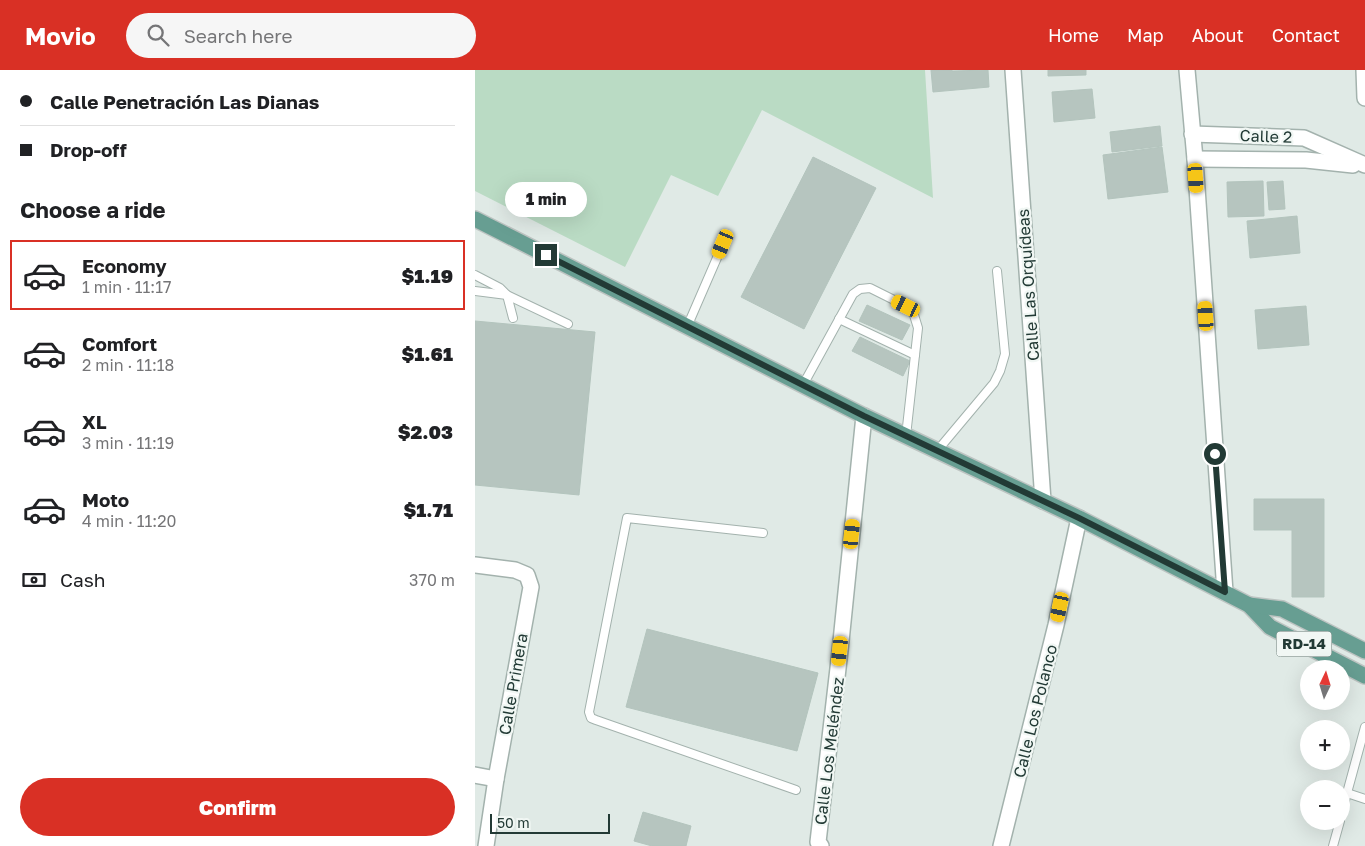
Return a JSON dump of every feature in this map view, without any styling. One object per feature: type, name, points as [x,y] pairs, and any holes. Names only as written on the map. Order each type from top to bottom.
[{"type":"main road","name":"RD-14","points":[[475,219],[803,386],[1079,518],[1225,592],[1249,605],[1271,627],[1365,676]]},
{"type":"main road","name":"RD-14","points":[[1249,605],[1282,609],[1365,652]]},
{"type":"street","name":"Calle Las Orquídeas","points":[[1013,70],[1043,501]]},
{"type":"street","points":[[1187,70],[1195,158],[1225,592]]},
{"type":"street","points":[[1364,70],[1365,98]]},
{"type":"street","name":"Calle 2","points":[[1192,134],[1304,138],[1365,166]]},
{"type":"street","name":"Calle 2","points":[[1195,158],[1306,160],[1365,166]]},
{"type":"street","name":"Calle Los Meléndez","points":[[821,846],[818,842],[864,416]]},
{"type":"street","name":"Calle Los Polanco","points":[[1001,846],[1056,625],[1079,518]]},
{"type":"street","name":"Calle Primera","points":[[475,565],[515,570],[527,575],[531,587],[496,779],[486,846]]},
{"type":"street","points":[[475,775],[496,779]]},
{"type":"lane","points":[[687,327],[723,244]]},
{"type":"lane","points":[[937,451],[994,383],[1000,371],[1005,354],[997,271]]},
{"type":"lane","points":[[475,275],[500,288],[507,295],[513,318]]},
{"type":"lane","points":[[803,386],[853,294],[860,289],[870,288],[906,306],[914,315],[918,328],[906,436]]},
{"type":"lane","points":[[475,291],[507,295],[568,324]]},
{"type":"lane","points":[[839,319],[915,355]]},
{"type":"lane","points":[[763,533],[627,518],[589,716],[796,790]]},
{"type":"lane","points":[[1350,782],[1365,727]]},
{"type":"lane","points":[[1350,794],[1365,799]]},
{"type":"lane","points":[[1333,846],[1337,830]]},
{"type":"green space","points":[[475,70],[925,70],[933,198],[762,110],[718,196],[671,175],[625,267],[475,191]]},
{"type":"building","points":[[931,70],[988,70],[989,87],[933,92]]},
{"type":"building","points":[[1048,70],[1086,70],[1086,75],[1048,76]]},
{"type":"building","points":[[1092,89],[1095,118],[1054,122],[1052,92]]},
{"type":"building","points":[[1160,126],[1162,146],[1112,152],[1110,132]]},
{"type":"building","points":[[1162,147],[1168,192],[1108,199],[1103,155]]},
{"type":"building","points":[[813,157],[876,188],[804,329],[741,297]]},
{"type":"building","points":[[1263,181],[1264,216],[1228,217],[1227,182]]},
{"type":"building","points":[[1283,181],[1285,209],[1269,210],[1267,182]]},
{"type":"building","points":[[1297,216],[1300,253],[1250,258],[1247,221]]},
{"type":"building","points":[[867,305],[910,325],[902,340],[859,321]]},
{"type":"building","points":[[1306,306],[1309,345],[1258,349],[1255,310]]},
{"type":"building","points":[[475,321],[595,332],[579,495],[475,485]]},
{"type":"building","points":[[860,337],[910,361],[903,376],[852,351]]},
{"type":"building","points":[[1254,499],[1324,499],[1324,597],[1292,597],[1292,530],[1254,530]]},
{"type":"building","points":[[647,629],[818,673],[797,751],[626,707]]},
{"type":"building","points":[[643,812],[691,826],[686,846],[652,846],[634,841]]},
{"type":"route","points":[[546,255],[864,416],[1079,518],[1225,592],[1215,454]]}]
